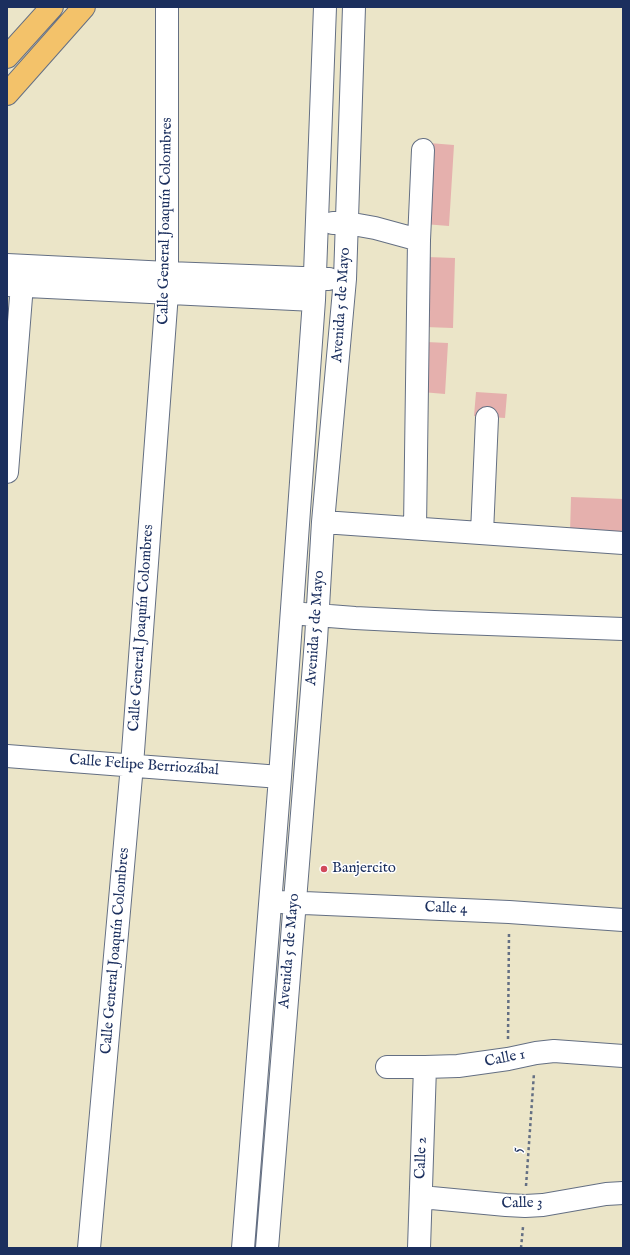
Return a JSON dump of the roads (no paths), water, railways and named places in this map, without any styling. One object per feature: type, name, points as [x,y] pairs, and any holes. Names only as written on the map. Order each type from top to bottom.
[{"type":"main road","points":[[7,57],[52,7]]},
{"type":"main road","points":[[7,94],[81,8]]},
{"type":"street","name":"Calle General Joaquín Colombres","points":[[89,1248],[132,765],[168,283],[167,7]]},
{"type":"street","name":"Avenida 5 de Mayo","points":[[243,1248],[280,777],[314,300],[325,7]]},
{"type":"street","name":"Avenida 5 de Mayo","points":[[267,1248],[318,615],[324,522],[345,279],[354,7]]},
{"type":"street","points":[[416,528],[419,240],[423,150]]},
{"type":"street","points":[[318,222],[347,223],[374,228],[419,240]]},
{"type":"street","points":[[7,472],[15,275],[168,283],[314,300]]},
{"type":"street","points":[[168,283],[315,278],[345,279]]},
{"type":"street","points":[[482,533],[487,418]]},
{"type":"street","points":[[324,522],[623,543]]},
{"type":"street","points":[[291,613],[434,622],[623,629]]},
{"type":"street","name":"Calle Felipe Berriozábal","points":[[7,756],[280,777]]},
{"type":"street","name":"Calle 4","points":[[270,901],[509,912],[623,920]]},
{"type":"street","name":"Calle 1","points":[[387,1067],[458,1066],[554,1051],[623,1056]]},
{"type":"street","name":"Calle 2","points":[[418,1248],[425,1067]]},
{"type":"street","points":[[248,1191],[271,1194]]},
{"type":"street","name":"Calle 3","points":[[421,1197],[525,1206],[543,1205],[606,1194],[623,1193]]},
{"type":"place","name":"Banjercito","points":[[324,869]]}]
